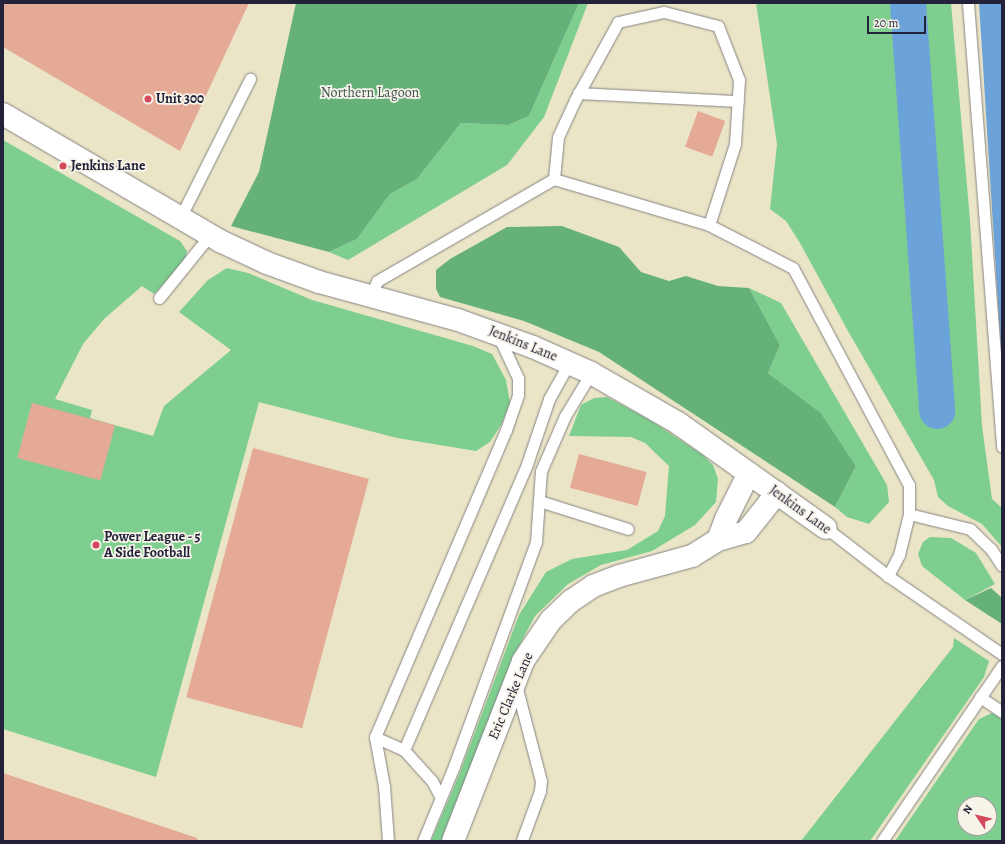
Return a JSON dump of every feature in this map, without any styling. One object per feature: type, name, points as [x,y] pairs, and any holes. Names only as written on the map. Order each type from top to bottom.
[{"type":"street","name":"Jenkins Lane","points":[[3,114],[210,235],[267,263],[319,282],[458,320],[498,334],[591,373],[678,423],[826,528]]},
{"type":"street","points":[[718,540],[726,519],[750,473]]},
{"type":"street","name":"Eric Clarke Lane","points":[[453,841],[515,681],[533,643],[571,601],[593,586],[620,576],[692,556],[718,540],[746,532],[777,493]]},
{"type":"lane","points":[[968,3],[1002,447]]},
{"type":"lane","points":[[554,179],[558,137],[578,93],[618,22],[664,12],[718,26],[739,80],[735,144],[709,225]]},
{"type":"lane","points":[[180,218],[250,79]]},
{"type":"lane","points":[[578,93],[738,101]]},
{"type":"lane","points":[[370,296],[377,281],[554,179],[709,225],[793,268],[901,467],[910,493],[909,514],[899,555],[888,576]]},
{"type":"lane","points":[[159,298],[210,235]]},
{"type":"lane","points":[[388,841],[384,786],[375,737],[506,430],[518,395],[518,378],[498,334]]},
{"type":"lane","points":[[404,750],[518,486],[550,398],[569,363]]},
{"type":"lane","points":[[423,841],[440,796],[454,766],[536,542],[541,471],[565,416],[591,373]]},
{"type":"lane","points":[[539,502],[628,529]]},
{"type":"lane","points":[[909,514],[970,529],[991,549],[1002,566]]},
{"type":"lane","name":"Jenkins Lane","points":[[826,528],[888,576],[1002,654]]},
{"type":"lane","points":[[882,841],[1002,666]]},
{"type":"lane","points":[[515,681],[541,780],[540,791],[522,840]]},
{"type":"lane","points":[[980,697],[1002,712]]},
{"type":"lane","points":[[375,737],[404,750],[432,781],[440,796]]},
{"type":"green space","name":"Northern Lagoon","points":[[296,3],[579,3],[529,116],[508,125],[461,123],[417,179],[390,194],[357,239],[329,252],[231,226],[259,172]]},
{"type":"green space","points":[[579,3],[588,3],[544,117],[507,165],[348,260],[329,252],[357,239],[390,194],[417,179],[461,123],[508,125],[529,116]]},
{"type":"green space","points":[[756,3],[951,3],[970,220],[982,426],[992,499],[1002,508],[1002,547],[982,524],[948,506],[938,497],[934,480],[848,331],[800,243],[786,221],[770,209],[777,144]]},
{"type":"green space","points":[[3,140],[180,241],[187,251],[185,262],[154,294],[142,286],[104,319],[83,344],[55,399],[92,410],[90,418],[153,436],[164,406],[231,350],[179,312],[208,280],[227,268],[248,273],[312,300],[473,346],[492,354],[506,380],[510,403],[501,425],[490,442],[476,451],[397,438],[259,402],[156,777],[3,729]]},
{"type":"green space","points":[[562,226],[619,247],[641,272],[669,281],[686,276],[718,286],[749,288],[780,345],[768,373],[821,413],[856,466],[835,507],[599,352],[524,321],[440,297],[436,289],[436,270],[450,259],[507,227]]},
{"type":"green space","points":[[749,288],[781,303],[887,485],[889,502],[869,524],[847,517],[835,507],[856,466],[821,413],[768,373],[780,345]]},
{"type":"green space","points":[[607,397],[650,420],[703,455],[713,465],[718,479],[716,502],[695,525],[652,551],[601,565],[568,584],[535,616],[513,657],[443,841],[431,841],[459,775],[519,615],[546,572],[572,559],[627,550],[658,531],[665,516],[669,466],[645,443],[631,437],[569,436],[581,405],[594,398]]},
{"type":"green space","points":[[930,537],[951,538],[976,553],[995,584],[965,600],[922,566],[918,554],[923,542]]},
{"type":"green space","points":[[991,588],[1002,598],[1002,624],[965,600]]},
{"type":"green space","points":[[954,638],[989,661],[984,677],[870,841],[801,841],[953,647]]},
{"type":"green space","points":[[992,713],[1002,719],[1002,841],[895,841],[979,719]]},
{"type":"water","points":[[979,3],[1002,3],[1002,367]]},
{"type":"building","name":"Unit 300","points":[[3,3],[249,3],[180,151],[3,47]]},
{"type":"building","points":[[698,111],[725,121],[712,157],[685,147]]},
{"type":"building","points":[[32,403],[115,425],[100,480],[17,458]]},
{"type":"building","points":[[253,448],[369,479],[302,728],[186,697]]},
{"type":"building","points":[[579,454],[647,472],[638,506],[570,488]]},
{"type":"building","points":[[3,773],[197,838],[197,841],[3,841]]},
{"type":"waterway","points":[[908,3],[937,411]]},
{"type":"place","name":"Unit 300","points":[[148,99]]},
{"type":"place","name":"Jenkins Lane","points":[[63,166]]},
{"type":"place","name":"Power League - 5 A Side Football","points":[[96,545]]}]
